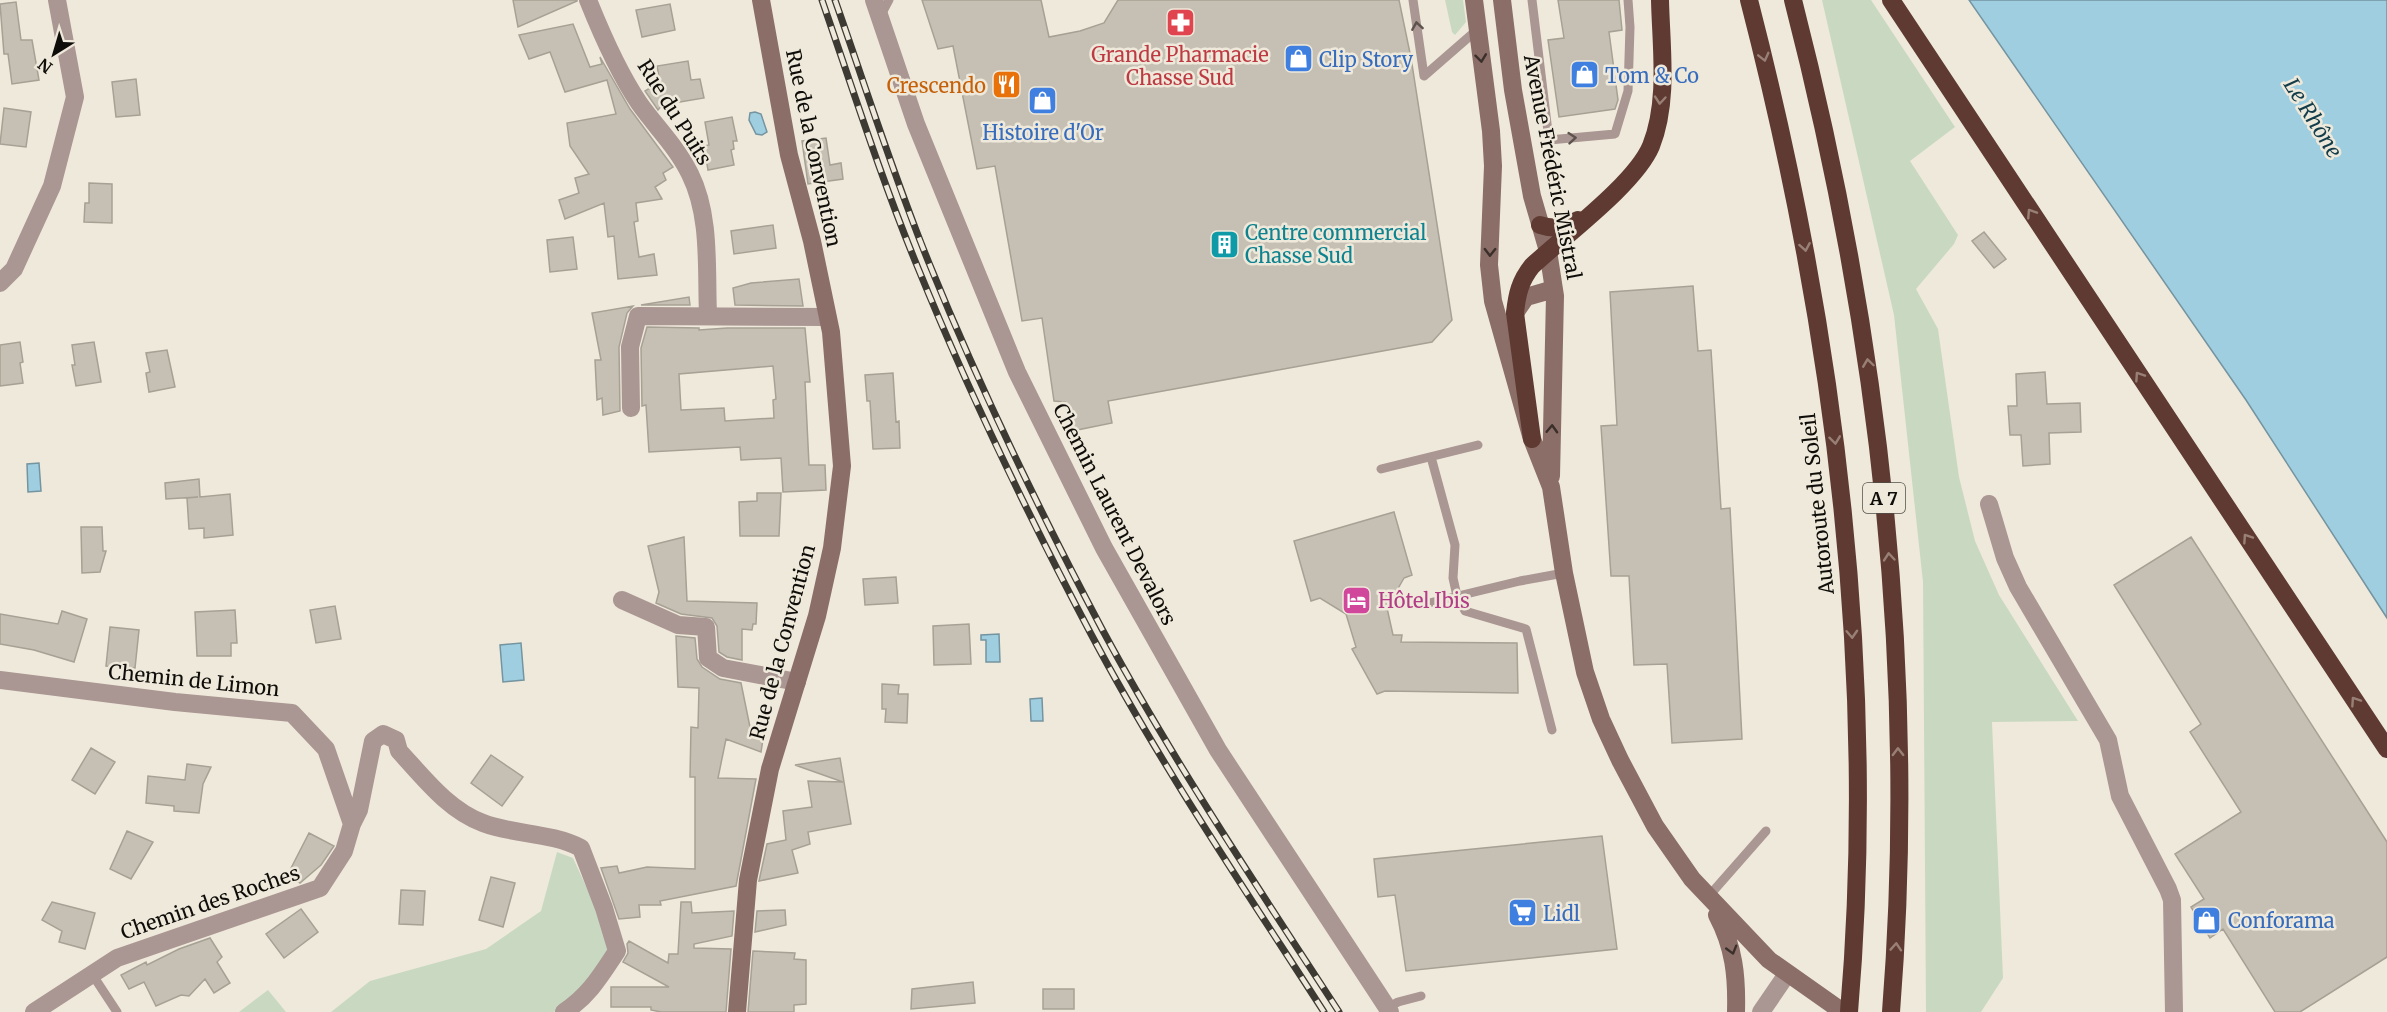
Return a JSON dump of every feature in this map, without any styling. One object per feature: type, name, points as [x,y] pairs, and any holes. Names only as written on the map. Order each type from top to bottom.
[{"type":"highway","points":[[1532,439],[1515,314],[1517,294],[1523,277],[1548,251],[1621,187],[1640,165],[1651,146],[1661,99],[1660,0]]},
{"type":"highway","name":"Autoroute du Soleil","points":[[1749,0],[1777,108],[1804,240],[1824,357],[1842,506],[1856,722],[1857,836],[1849,1012]]},
{"type":"highway","name":"A 7","points":[[1793,0],[1819,101],[1846,232],[1866,353],[1882,479],[1892,598],[1898,717],[1900,838],[1892,1009]]},
{"type":"highway","points":[[1891,0],[2387,749]]},
{"type":"highway","points":[[1540,225],[1552,229],[1588,216]]},
{"type":"main road","name":"Rue de la Convention","points":[[737,1012],[748,880],[770,769],[817,616],[832,548],[842,466],[827,317],[812,241],[789,155],[761,0]]},
{"type":"main road","name":"Avenue Frédéric Mistral","points":[[1474,0],[1492,154],[1489,265],[1493,301],[1532,439],[1551,487]]},
{"type":"main road","name":"Avenue Frédéric Mistral","points":[[1502,0],[1517,114],[1532,196],[1548,251],[1555,296],[1551,487],[1564,573],[1584,672],[1620,760],[1666,844],[1708,897],[1748,940],[1786,974],[1843,1012]]},
{"type":"main road","points":[[1515,314],[1526,297],[1546,291],[1555,296]]},
{"type":"main road","points":[[1708,897],[1735,958],[1736,1012]]},
{"type":"street","points":[[0,283],[14,269],[52,186],[75,97],[57,0]]},
{"type":"street","name":"Rue du Puits","points":[[588,0],[603,39],[639,102],[670,141],[691,175],[704,220],[708,314]]},
{"type":"street","name":"Chemin Laurent Devalors","points":[[877,9],[915,124],[1017,372],[1104,548],[1218,750],[1388,1010]]},
{"type":"street","points":[[631,408],[630,347],[638,316],[708,314],[827,317]]},
{"type":"street","points":[[1989,504],[2009,568],[2045,636],[2108,740],[2120,796],[2168,889],[2172,900],[2174,1012]]},
{"type":"street","points":[[622,600],[678,625],[706,627],[708,658],[723,668],[797,682]]},
{"type":"street","name":"Chemin de Limon","points":[[0,680],[175,702],[292,713],[326,749],[352,824]]},
{"type":"street","name":"Chemin des Roches","points":[[34,1012],[117,958],[320,888],[344,851],[359,810],[373,741],[383,734],[396,740],[399,752],[460,812],[484,824],[566,840],[581,848],[604,908],[617,951],[593,988],[580,1002],[564,1012]]},
{"type":"street","points":[[1761,1012],[1786,974]]},
{"type":"lane","points":[[877,9],[889,0]]},
{"type":"lane","points":[[1413,0],[1425,76],[1478,29]]},
{"type":"lane","points":[[1532,0],[1549,140],[1615,134],[1628,91],[1630,27],[1628,0]]},
{"type":"lane","points":[[1381,469],[1478,445]]},
{"type":"lane","points":[[1431,457],[1455,545],[1453,578],[1457,596],[1465,610],[1526,629],[1552,730]]},
{"type":"lane","points":[[1425,604],[1564,573]]},
{"type":"lane","points":[[1708,897],[1766,831]]},
{"type":"lane","points":[[92,974],[117,1012]]},
{"type":"lane","points":[[1388,1010],[1398,1002],[1421,996]]},
{"type":"green space","points":[[1445,0],[1463,0],[1466,22],[1455,35],[1452,32]]},
{"type":"green space","points":[[1822,0],[1871,0],[1955,127],[1910,161],[1958,235],[1954,244],[1916,289],[1938,329],[1959,477],[1975,541],[1999,595],[2078,721],[1992,722],[2003,978],[1981,1012],[1926,1012],[1923,582],[1894,315]]},
{"type":"green space","points":[[557,852],[573,858],[608,934],[610,953],[585,985],[554,1012],[331,1012],[370,981],[486,949],[541,911]]},
{"type":"green space","points":[[268,990],[286,1012],[239,1012]]},
{"type":"water","name":"Le Rhône","points":[[1969,0],[2387,0],[2387,618],[2246,400]]},
{"type":"water","points":[[750,113],[761,114],[767,132],[762,135],[756,134],[749,120]]},
{"type":"water","points":[[39,463],[41,491],[28,492],[27,464]]},
{"type":"water","points":[[999,634],[1000,662],[986,662],[986,640],[981,640],[981,635]]},
{"type":"water","points":[[521,643],[524,680],[503,682],[500,645]]},
{"type":"water","points":[[1042,698],[1043,721],[1031,721],[1030,699]]},
{"type":"building","points":[[513,0],[577,0],[577,1],[518,27]]},
{"type":"building","name":"Centre commercial Chasse Sud","points":[[922,0],[1041,0],[1049,37],[1080,31],[1104,23],[1118,0],[1399,0],[1411,58],[1452,320],[1432,342],[1108,401],[1112,423],[1072,431],[1065,402],[1054,401],[1042,318],[1022,321],[995,166],[977,169],[953,46],[938,49]]},
{"type":"building","name":"Tom & Co","points":[[1558,0],[1619,0],[1622,30],[1609,32],[1618,100],[1615,109],[1559,117],[1548,40],[1564,38]]},
{"type":"building","points":[[16,2],[21,40],[32,40],[39,80],[12,84],[8,54],[4,54],[0,4]]},
{"type":"building","points":[[670,4],[675,30],[642,37],[636,10]]},
{"type":"building","points":[[573,24],[590,67],[602,64],[600,57],[630,109],[673,167],[663,173],[666,180],[655,187],[662,199],[636,203],[638,221],[634,222],[639,257],[654,254],[657,275],[618,279],[614,236],[608,237],[604,203],[565,219],[559,200],[579,193],[575,178],[589,174],[570,146],[567,123],[616,114],[607,80],[565,92],[550,52],[529,59],[519,35]]},
{"type":"building","points":[[688,61],[691,80],[700,79],[704,98],[662,105],[658,110],[645,91],[660,82],[657,66]]},
{"type":"building","points":[[136,79],[140,115],[116,117],[112,82]]},
{"type":"building","points":[[4,108],[31,112],[26,147],[0,144]]},
{"type":"building","points":[[732,117],[737,141],[733,141],[734,149],[731,150],[734,165],[708,170],[704,146],[709,145],[705,122]]},
{"type":"building","points":[[826,138],[830,165],[841,163],[843,179],[808,184],[802,141]]},
{"type":"building","points":[[89,183],[112,184],[112,223],[84,222],[85,203],[89,203]]},
{"type":"building","points":[[773,225],[776,248],[734,254],[731,231]]},
{"type":"building","points":[[1984,232],[2006,259],[1994,268],[1972,241]]},
{"type":"building","points":[[573,237],[577,269],[550,272],[547,240]]},
{"type":"building","points":[[799,279],[803,306],[735,305],[733,288],[751,283]]},
{"type":"building","points":[[1693,286],[1698,351],[1711,350],[1721,509],[1730,508],[1742,739],[1672,743],[1667,664],[1634,665],[1629,576],[1611,576],[1601,426],[1617,425],[1610,292]]},
{"type":"building","points":[[689,297],[690,305],[641,305]]},
{"type":"building","points":[[633,306],[627,313],[619,347],[620,411],[603,415],[602,398],[597,400],[595,360],[601,360],[592,313]]},
{"type":"building","points":[[647,327],[699,328],[699,330],[805,328],[810,382],[805,382],[809,465],[825,465],[826,490],[783,492],[781,458],[741,460],[740,447],[649,452],[646,405],[642,406],[641,348]],"holes":[[[773,366],[776,399],[773,400],[774,418],[725,421],[724,408],[681,410],[679,374]]]},
{"type":"building","points":[[20,342],[23,383],[0,386],[0,345]]},
{"type":"building","points":[[94,342],[101,382],[76,386],[72,365],[75,365],[72,345]]},
{"type":"building","points":[[167,350],[175,387],[149,392],[146,373],[150,372],[146,353]]},
{"type":"building","points":[[2045,372],[2047,404],[2080,403],[2081,432],[2049,433],[2050,464],[2023,466],[2021,435],[2010,435],[2008,406],[2017,406],[2016,374]]},
{"type":"building","points":[[893,373],[900,448],[873,449],[870,401],[867,401],[865,375]]},
{"type":"building","points":[[199,479],[200,497],[230,494],[233,535],[204,538],[204,528],[189,529],[187,498],[198,497],[166,499],[165,483]]},
{"type":"building","points":[[757,493],[781,493],[779,536],[740,536],[739,502],[757,501]]},
{"type":"building","name":"Hôtel Ibis","points":[[1394,512],[1412,575],[1404,578],[1387,608],[1393,635],[1402,635],[1401,642],[1517,643],[1518,693],[1385,691],[1377,694],[1352,649],[1356,647],[1346,614],[1320,598],[1311,601],[1294,541]]},
{"type":"building","points":[[81,527],[102,527],[103,551],[106,551],[100,572],[82,573]]},
{"type":"building","points":[[684,537],[687,601],[757,603],[756,624],[753,624],[752,630],[742,629],[742,660],[727,657],[719,652],[717,626],[712,618],[681,614],[656,603],[659,592],[648,546]]},
{"type":"building","points":[[2191,537],[2387,842],[2387,957],[2300,1012],[2275,1012],[2223,929],[2210,938],[2191,907],[2204,899],[2175,854],[2241,812],[2190,732],[2201,724],[2114,585]]},
{"type":"building","points":[[896,577],[898,603],[865,605],[863,579]]},
{"type":"building","points":[[335,606],[341,639],[316,643],[310,610]]},
{"type":"building","points":[[235,610],[237,643],[231,643],[231,656],[197,656],[195,612]]},
{"type":"building","points":[[62,611],[87,619],[74,662],[34,650],[0,644],[0,614],[58,624]]},
{"type":"building","points":[[969,624],[971,664],[934,665],[933,626]]},
{"type":"building","points":[[110,627],[139,630],[135,668],[106,666]]},
{"type":"building","points":[[676,636],[695,638],[697,659],[702,667],[720,679],[741,683],[751,732],[764,733],[761,752],[726,739],[718,778],[756,779],[736,886],[660,901],[661,905],[639,905],[640,917],[619,919],[601,868],[617,866],[619,873],[647,867],[695,869],[695,777],[690,777],[691,727],[698,728],[699,688],[678,687]]},
{"type":"building","points":[[882,684],[899,685],[898,694],[908,694],[907,723],[885,722],[886,709],[882,709]]},
{"type":"building","points":[[91,748],[115,762],[95,794],[72,780]]},
{"type":"building","points":[[491,755],[523,777],[502,806],[471,783]]},
{"type":"building","points":[[840,758],[851,824],[808,832],[810,844],[792,850],[798,873],[759,881],[767,844],[786,840],[783,811],[812,807],[808,781],[843,782],[795,765]]},
{"type":"building","points":[[187,764],[211,767],[203,784],[199,813],[174,811],[174,806],[146,803],[148,776],[185,780]]},
{"type":"building","points":[[127,831],[153,842],[131,879],[110,869]]},
{"type":"building","points":[[309,833],[334,846],[321,865],[300,883],[288,874]]},
{"type":"building","points":[[1602,836],[1617,949],[1406,971],[1395,895],[1378,897],[1374,859]]},
{"type":"building","points":[[491,877],[515,883],[503,927],[479,920]]},
{"type":"building","points":[[401,890],[425,891],[423,925],[399,924]]},
{"type":"building","points":[[52,902],[95,913],[85,949],[59,942],[62,931],[42,920]]},
{"type":"building","points":[[681,902],[691,902],[692,913],[734,911],[732,936],[694,944],[694,948],[731,949],[726,1012],[661,1012],[651,1010],[651,1007],[611,1007],[611,987],[669,987],[623,962],[628,953],[629,941],[668,963],[669,954],[678,954]]},
{"type":"building","points":[[301,909],[318,932],[284,958],[266,934]]},
{"type":"building","points":[[785,910],[786,925],[755,932],[757,911]]},
{"type":"building","points":[[210,938],[222,957],[217,962],[230,983],[214,993],[205,979],[189,996],[181,995],[156,1006],[144,982],[129,989],[121,975],[146,962],[147,965],[179,949]]},
{"type":"building","points":[[753,951],[795,953],[794,959],[806,960],[806,1004],[794,1005],[794,1012],[748,1012]]},
{"type":"building","points":[[973,982],[975,1003],[911,1009],[912,989]]},
{"type":"building","points":[[1043,989],[1074,989],[1074,1009],[1043,1009]]},
{"type":"railway","points":[[822,0],[892,202],[937,315],[1022,499],[1091,634],[1145,730],[1203,825],[1324,1012]]},
{"type":"railway","points":[[835,0],[916,231],[948,310],[1011,448],[1056,539],[1102,629],[1157,727],[1216,823],[1339,1012]]},
{"type":"place","name":"Grande Pharmacie Chasse Sud","points":[[1180,23]]},
{"type":"place","name":"Clip Story","points":[[1298,59]]},
{"type":"place","name":"Tom & Co","points":[[1584,75]]},
{"type":"place","name":"Crescendo","points":[[1007,85]]},
{"type":"place","name":"Histoire d'Or","points":[[1043,101]]},
{"type":"place","name":"Centre commercial Chasse Sud","points":[[1224,244]]},
{"type":"place","name":"Hôtel Ibis","points":[[1357,600]]},
{"type":"place","name":"Lidl","points":[[1522,913]]},
{"type":"place","name":"Conforama","points":[[2207,920]]}]
